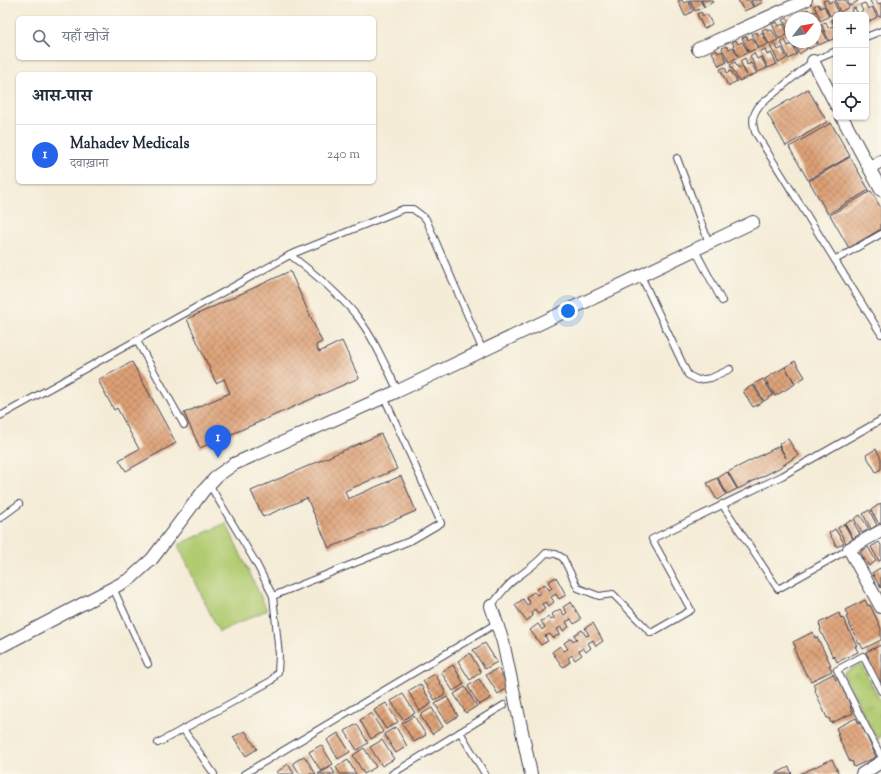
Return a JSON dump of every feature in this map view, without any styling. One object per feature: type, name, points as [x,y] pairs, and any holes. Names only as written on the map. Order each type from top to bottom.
[{"type":"street","points":[[698,49],[806,0]]},
{"type":"street","points":[[813,61],[833,99]]},
{"type":"street","points":[[844,120],[881,190]]},
{"type":"street","points":[[869,168],[881,161]]},
{"type":"street","points":[[0,647],[130,579],[152,559],[209,484],[217,476],[234,464],[398,391],[753,222]]},
{"type":"street","points":[[880,604],[849,549],[881,531]]},
{"type":"street","points":[[491,606],[503,642],[531,774]]},
{"type":"street","points":[[862,774],[881,762]]},
{"type":"lane","points":[[869,37],[881,31]]},
{"type":"lane","points":[[833,52],[813,61],[759,106],[754,114],[752,122],[754,132],[881,334]]},
{"type":"lane","points":[[677,158],[708,244]]},
{"type":"lane","points":[[0,416],[290,255],[403,209],[413,209],[426,219],[482,351]]},
{"type":"lane","points":[[835,260],[881,234]]},
{"type":"lane","points":[[695,250],[722,301]]},
{"type":"lane","points":[[290,255],[314,273],[356,316],[377,349],[398,391]]},
{"type":"lane","points":[[641,276],[688,375],[698,380],[712,378],[730,369]]},
{"type":"lane","points":[[137,341],[184,425]]},
{"type":"lane","points":[[273,596],[412,540],[441,523],[384,397]]},
{"type":"lane","points":[[491,606],[508,586],[546,553],[563,558],[578,588],[600,596],[613,594],[651,632],[691,610],[652,539],[782,476],[881,420]]},
{"type":"lane","points":[[158,743],[271,681],[278,672],[279,655],[273,596],[256,563],[209,484]]},
{"type":"lane","points":[[0,518],[19,504]]},
{"type":"lane","points":[[722,504],[778,589],[849,549]]},
{"type":"lane","points":[[113,588],[148,664]]},
{"type":"lane","points":[[244,774],[497,623]]},
{"type":"lane","points":[[881,691],[863,656],[837,670],[881,756]]},
{"type":"lane","points":[[392,774],[504,705]]},
{"type":"lane","points":[[183,729],[214,774]]},
{"type":"lane","points":[[460,732],[485,774]]},
{"type":"green space","points":[[226,523],[267,610],[219,632],[178,545]]},
{"type":"green space","points":[[861,664],[881,702],[881,737],[877,739],[843,673]]},
{"type":"building","points":[[680,0],[684,3],[688,1],[693,11],[685,16],[678,1]]},
{"type":"building","points":[[689,0],[700,0],[704,7],[695,11]]},
{"type":"building","points":[[701,0],[712,0],[713,2],[705,7]]},
{"type":"building","points":[[738,0],[749,0],[753,7],[744,11]]},
{"type":"building","points":[[751,0],[761,0],[763,2],[754,7]]},
{"type":"building","points":[[828,0],[829,3],[833,1],[838,11],[833,12],[833,14],[830,16],[823,1]]},
{"type":"building","points":[[835,0],[845,0],[849,7],[840,12]]},
{"type":"building","points":[[847,0],[857,0],[858,1],[850,6]]},
{"type":"building","points":[[876,0],[878,4],[881,3],[881,16],[879,17],[870,1]]},
{"type":"building","points":[[865,3],[868,9],[872,7],[877,17],[869,21],[869,12],[861,12],[863,11],[860,5]]},
{"type":"building","points":[[818,4],[820,8],[824,6],[829,16],[821,21],[821,12],[817,12],[814,6]]},
{"type":"building","points":[[855,8],[857,12],[852,12],[851,10]]},
{"type":"building","points":[[808,9],[810,12],[804,12]]},
{"type":"building","points":[[701,12],[703,16],[707,14],[712,24],[704,29],[697,14]]},
{"type":"building","points":[[777,22],[779,26],[783,24],[785,28],[785,36],[779,39],[772,24]]},
{"type":"building","points":[[826,22],[828,28],[833,26],[833,39],[829,41],[821,24]]},
{"type":"building","points":[[766,28],[768,31],[772,30],[778,40],[769,44],[762,30]]},
{"type":"building","points":[[821,30],[822,30],[828,41],[821,44]]},
{"type":"building","points":[[757,32],[758,35],[762,33],[768,44],[759,48],[752,34]]},
{"type":"building","points":[[747,36],[748,40],[752,38],[758,48],[749,52],[742,38]]},
{"type":"building","points":[[736,40],[738,44],[742,42],[748,52],[739,57],[732,42]]},
{"type":"building","points":[[785,40],[785,48],[794,48],[797,54],[789,59],[781,42]]},
{"type":"building","points":[[775,44],[778,50],[782,48],[787,58],[779,63],[770,46]]},
{"type":"building","points":[[726,46],[729,49],[733,47],[738,57],[729,62],[722,48]]},
{"type":"building","points":[[796,48],[806,48],[807,49],[799,54]]},
{"type":"building","points":[[765,49],[767,55],[771,53],[777,64],[768,68],[760,52]]},
{"type":"building","points":[[716,50],[718,53],[722,51],[727,62],[719,66],[712,52]]},
{"type":"building","points":[[754,53],[757,59],[761,57],[767,68],[758,72],[750,56]]},
{"type":"building","points":[[745,58],[747,65],[751,63],[757,73],[739,81],[730,65],[735,62],[738,68],[742,67],[747,75],[740,61]]},
{"type":"building","points":[[725,67],[727,73],[731,71],[737,81],[728,86],[720,69]]},
{"type":"building","points":[[808,89],[827,122],[786,146],[767,113]]},
{"type":"building","points":[[831,123],[850,156],[808,180],[789,147]]},
{"type":"building","points":[[850,157],[869,190],[828,214],[809,181]]},
{"type":"building","points":[[871,191],[881,208],[881,229],[849,248],[830,215]]},
{"type":"building","points":[[290,271],[322,342],[316,345],[319,352],[342,341],[359,378],[200,448],[184,413],[230,393],[224,379],[216,383],[187,319]]},
{"type":"building","points":[[795,361],[805,377],[795,383],[785,367]]},
{"type":"building","points":[[132,362],[176,443],[126,471],[119,460],[139,449],[117,408],[114,410],[98,380]]},
{"type":"building","points":[[785,367],[795,384],[775,396],[765,379]]},
{"type":"building","points":[[763,379],[773,395],[764,401],[754,384]]},
{"type":"building","points":[[753,385],[763,402],[753,407],[743,391]]},
{"type":"building","points":[[381,434],[397,469],[345,491],[348,499],[401,476],[416,511],[329,548],[307,498],[263,517],[251,491]]},
{"type":"building","points":[[788,439],[798,455],[779,468],[738,489],[728,472],[779,446],[786,458],[779,444]]},
{"type":"building","points":[[876,449],[881,458],[881,469],[876,472],[866,455]]},
{"type":"building","points":[[727,472],[737,489],[727,494],[718,478]]},
{"type":"building","points":[[717,478],[726,494],[717,500],[707,483]]},
{"type":"building","points":[[881,503],[881,523],[879,524],[871,510]]},
{"type":"building","points":[[869,510],[877,525],[871,529],[863,514]]},
{"type":"building","points":[[860,515],[869,529],[862,533],[854,519]]},
{"type":"building","points":[[852,520],[860,534],[853,538],[845,524]]},
{"type":"building","points":[[844,524],[853,539],[846,543],[838,528]]},
{"type":"building","points":[[835,529],[844,543],[837,547],[829,533]]},
{"type":"building","points":[[879,542],[881,545],[881,560],[879,561],[871,547]]},
{"type":"building","points":[[868,547],[876,561],[869,566],[860,552]]},
{"type":"building","points":[[880,568],[881,570],[881,588],[872,573]]},
{"type":"building","points":[[556,577],[566,595],[559,599],[556,594],[551,597],[554,602],[549,606],[546,602],[542,604],[545,609],[538,614],[535,609],[531,612],[533,616],[526,621],[515,605],[523,599],[527,605],[530,603],[526,597],[534,592],[537,595],[540,593],[537,589],[545,584],[549,590],[552,588],[548,582]]},
{"type":"building","points":[[865,600],[868,606],[870,605],[881,628],[881,640],[863,649],[846,617],[848,616],[845,610]]},
{"type":"building","points":[[571,602],[581,619],[574,624],[571,619],[566,622],[569,627],[563,631],[561,627],[557,629],[560,634],[553,638],[550,634],[545,636],[548,641],[541,645],[530,630],[538,624],[542,630],[545,627],[541,621],[549,617],[551,620],[554,618],[552,614],[560,609],[564,615],[567,613],[563,607]]},
{"type":"building","points":[[839,613],[857,646],[855,646],[858,652],[837,662],[820,630],[819,623]]},
{"type":"building","points":[[593,623],[603,641],[596,646],[593,640],[588,643],[591,648],[586,652],[583,648],[579,651],[582,655],[575,660],[572,655],[568,658],[570,662],[563,667],[552,652],[560,646],[564,651],[568,649],[564,643],[571,638],[573,641],[577,639],[574,635],[582,630],[586,636],[589,635],[585,628]]},
{"type":"building","points":[[813,632],[831,665],[829,665],[832,671],[811,681],[794,649],[796,648],[793,642]]},
{"type":"building","points":[[485,643],[497,662],[485,669],[473,650]]},
{"type":"building","points":[[881,645],[881,686],[866,652]]},
{"type":"building","points":[[470,653],[481,672],[470,680],[458,661]]},
{"type":"building","points":[[453,665],[464,684],[453,691],[441,672]]},
{"type":"building","points":[[498,668],[509,687],[498,694],[486,675]]},
{"type":"building","points":[[435,674],[446,693],[435,700],[423,681]]},
{"type":"building","points":[[833,674],[836,680],[838,679],[852,707],[850,707],[853,713],[831,723],[829,718],[827,718],[813,684]]},
{"type":"building","points":[[479,679],[491,698],[479,705],[468,686]]},
{"type":"building","points":[[420,684],[432,703],[420,711],[408,691]]},
{"type":"building","points":[[465,687],[477,706],[466,713],[454,694]]},
{"type":"building","points":[[403,694],[415,713],[403,720],[391,701]]},
{"type":"building","points":[[447,697],[458,716],[447,723],[435,704]]},
{"type":"building","points":[[386,703],[398,722],[386,729],[374,710]]},
{"type":"building","points":[[432,708],[443,727],[432,734],[420,715]]},
{"type":"building","points":[[371,713],[383,732],[371,739],[360,720]]},
{"type":"building","points":[[414,716],[426,735],[414,742],[402,723]]},
{"type":"building","points":[[856,718],[859,724],[861,723],[876,757],[854,767],[852,761],[850,762],[837,734],[839,734],[836,728]]},
{"type":"building","points":[[357,724],[368,743],[357,750],[345,731]]},
{"type":"building","points":[[396,727],[407,746],[396,753],[384,734]]},
{"type":"building","points":[[245,731],[257,749],[246,756],[233,737]]},
{"type":"building","points":[[338,733],[350,752],[338,759],[327,740]]},
{"type":"building","points":[[382,740],[394,759],[382,766],[370,747]]},
{"type":"building","points":[[321,745],[333,764],[321,771],[309,752]]},
{"type":"building","points":[[364,748],[376,767],[364,774],[353,755]]},
{"type":"building","points":[[304,756],[316,774],[300,774],[293,763]]},
{"type":"building","points":[[832,759],[839,774],[800,774]]},
{"type":"building","points":[[348,760],[356,774],[340,774],[336,767]]},
{"type":"building","points":[[288,764],[294,774],[278,774],[277,772]]},
{"type":"building","points":[[331,767],[335,774],[318,774]]},
{"type":"building","points":[[789,767],[792,774],[775,774]]},
{"type":"place","name":"Mahadev Medicals","points":[[218,458]]}]
